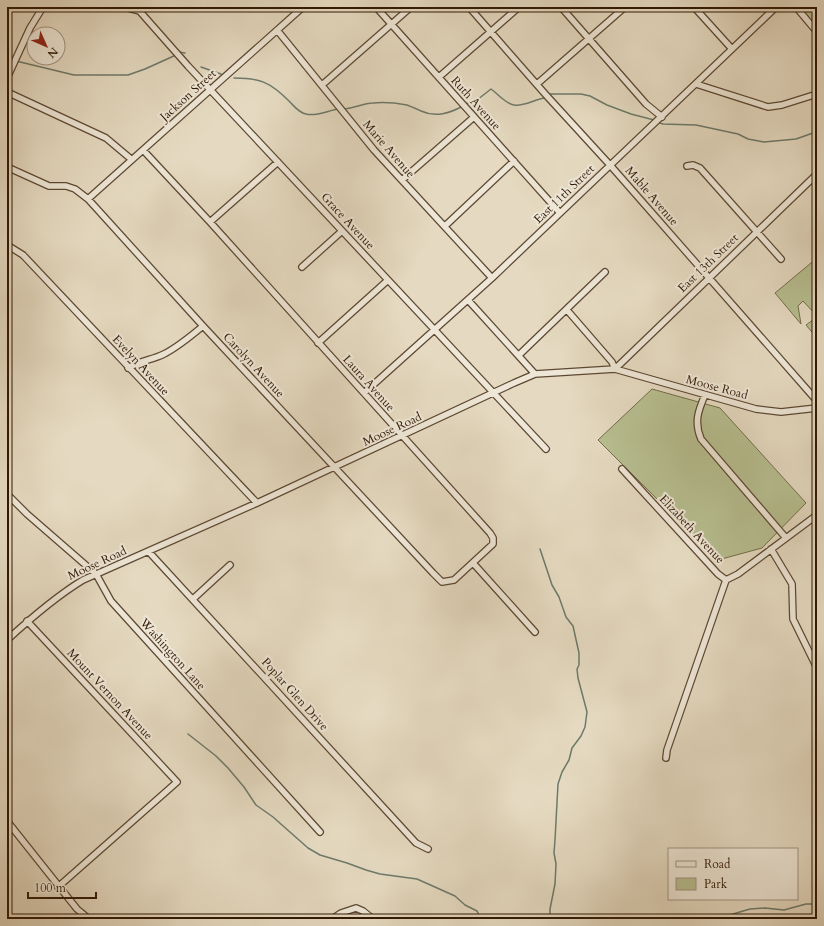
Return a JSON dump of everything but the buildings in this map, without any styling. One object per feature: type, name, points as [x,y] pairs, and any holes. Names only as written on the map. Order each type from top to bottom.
[{"type":"street","points":[[7,78],[30,28],[43,7]]},
{"type":"street","points":[[124,7],[138,9],[144,7]]},
{"type":"street","name":"Jackson Street","points":[[88,199],[303,7]]},
{"type":"street","name":"Ruth Avenue","points":[[376,7],[560,213]]},
{"type":"street","points":[[322,85],[411,7]]},
{"type":"street","name":"Mable Avenue","points":[[469,7],[817,401]]},
{"type":"street","points":[[439,77],[519,7]]},
{"type":"street","points":[[561,7],[660,118]]},
{"type":"street","points":[[537,84],[625,7]]},
{"type":"street","points":[[694,7],[732,49]]},
{"type":"street","name":"East 11th Street","points":[[364,393],[492,278],[776,7]]},
{"type":"street","points":[[796,7],[817,32]]},
{"type":"street","name":"Grace Avenue","points":[[138,9],[211,90],[546,449]]},
{"type":"street","name":"Marie Avenue","points":[[276,30],[374,150],[492,278]]},
{"type":"street","points":[[696,84],[768,107],[782,105],[817,94]]},
{"type":"street","points":[[7,92],[106,138],[131,159]]},
{"type":"street","points":[[402,180],[474,117]]},
{"type":"street","name":"Laura Avenue","points":[[143,150],[210,222],[490,533],[493,538],[493,544],[473,563]]},
{"type":"street","points":[[445,226],[514,161]]},
{"type":"street","points":[[210,222],[278,162]]},
{"type":"street","points":[[688,166],[693,165],[700,168],[781,259]]},
{"type":"street","name":"Carolyn Avenue","points":[[7,167],[45,185],[66,186],[75,189],[88,199],[334,468],[442,582],[454,580],[473,563]]},
{"type":"street","name":"East 13th Street","points":[[615,369],[708,277],[817,174]]},
{"type":"street","points":[[302,267],[342,231]]},
{"type":"street","name":"Evelyn Avenue","points":[[7,245],[23,255],[258,504]]},
{"type":"street","points":[[519,355],[605,272]]},
{"type":"street","points":[[318,343],[388,280]]},
{"type":"street","points":[[468,300],[535,374]]},
{"type":"street","points":[[567,310],[612,362],[615,369]]},
{"type":"street","points":[[128,368],[138,362],[163,355],[203,326]]},
{"type":"street","name":"Moose Road","points":[[7,640],[45,606],[83,580],[258,504],[535,374],[615,369],[705,395],[768,411],[793,411],[817,408]]},
{"type":"street","points":[[705,395],[696,422],[697,430],[701,439],[786,538]]},
{"type":"street","name":"Elizabeth Avenue","points":[[622,469],[718,574],[726,580],[738,574],[817,515]]},
{"type":"street","name":"Washington Lane","points":[[7,494],[27,514],[96,574],[111,601],[320,832]]},
{"type":"street","points":[[771,549],[792,584],[793,619],[817,668]]},
{"type":"street","name":"Poplar Glen Drive","points":[[149,552],[416,843],[428,849]]},
{"type":"street","points":[[473,563],[535,632]]},
{"type":"street","points":[[193,599],[230,565]]},
{"type":"street","points":[[666,758],[667,750],[726,580]]},
{"type":"street","name":"Mount Vernon Avenue","points":[[27,621],[177,782],[58,887]]},
{"type":"street","points":[[7,820],[76,909],[89,919]]},
{"type":"street","points":[[332,919],[341,913],[354,908],[363,911],[373,919]]},
{"type":"street","points":[[7,915],[9,919]]},
{"type":"green space","points":[[799,7],[811,7],[817,12],[817,29]]},
{"type":"green space","points":[[817,258],[817,316],[803,301],[798,306],[801,324],[775,293]]},
{"type":"green space","points":[[817,317],[817,338],[806,325]]},
{"type":"green space","points":[[652,389],[720,408],[806,503],[762,548],[718,560],[598,440]]},
{"type":"waterway","points":[[179,52],[185,53]]},
{"type":"waterway","points":[[16,61],[74,75],[128,75],[176,55]]},
{"type":"waterway","points":[[7,60],[12,60]]},
{"type":"waterway","points":[[201,67],[221,74]]},
{"type":"waterway","points":[[234,78],[258,80],[270,85],[303,113],[314,115],[339,109]]},
{"type":"waterway","points":[[466,104],[477,100],[491,89],[505,101],[514,105],[521,105],[545,98]]},
{"type":"waterway","points":[[550,94],[581,94],[590,96],[607,105],[631,114],[654,120]]},
{"type":"waterway","points":[[343,109],[369,103],[390,103],[407,105],[427,113],[443,114],[463,106]]},
{"type":"waterway","points":[[657,122],[663,124],[696,125],[738,134],[748,139],[764,142],[796,139],[817,133]]},
{"type":"waterway","points":[[540,549],[552,585],[559,597],[566,617],[573,626],[579,653],[579,665],[577,669],[578,678],[587,712],[585,727],[581,736],[572,748],[569,760],[562,772],[558,784],[554,853],[556,864],[555,884],[550,909],[550,919]]},
{"type":"waterway","points":[[188,734],[216,756],[228,768],[244,787],[256,805],[273,817],[308,848],[320,855],[380,874],[417,879],[455,896],[465,905],[477,911],[481,919]]},
{"type":"waterway","points":[[716,919],[750,909],[765,908],[784,910],[806,904],[817,904]]}]
